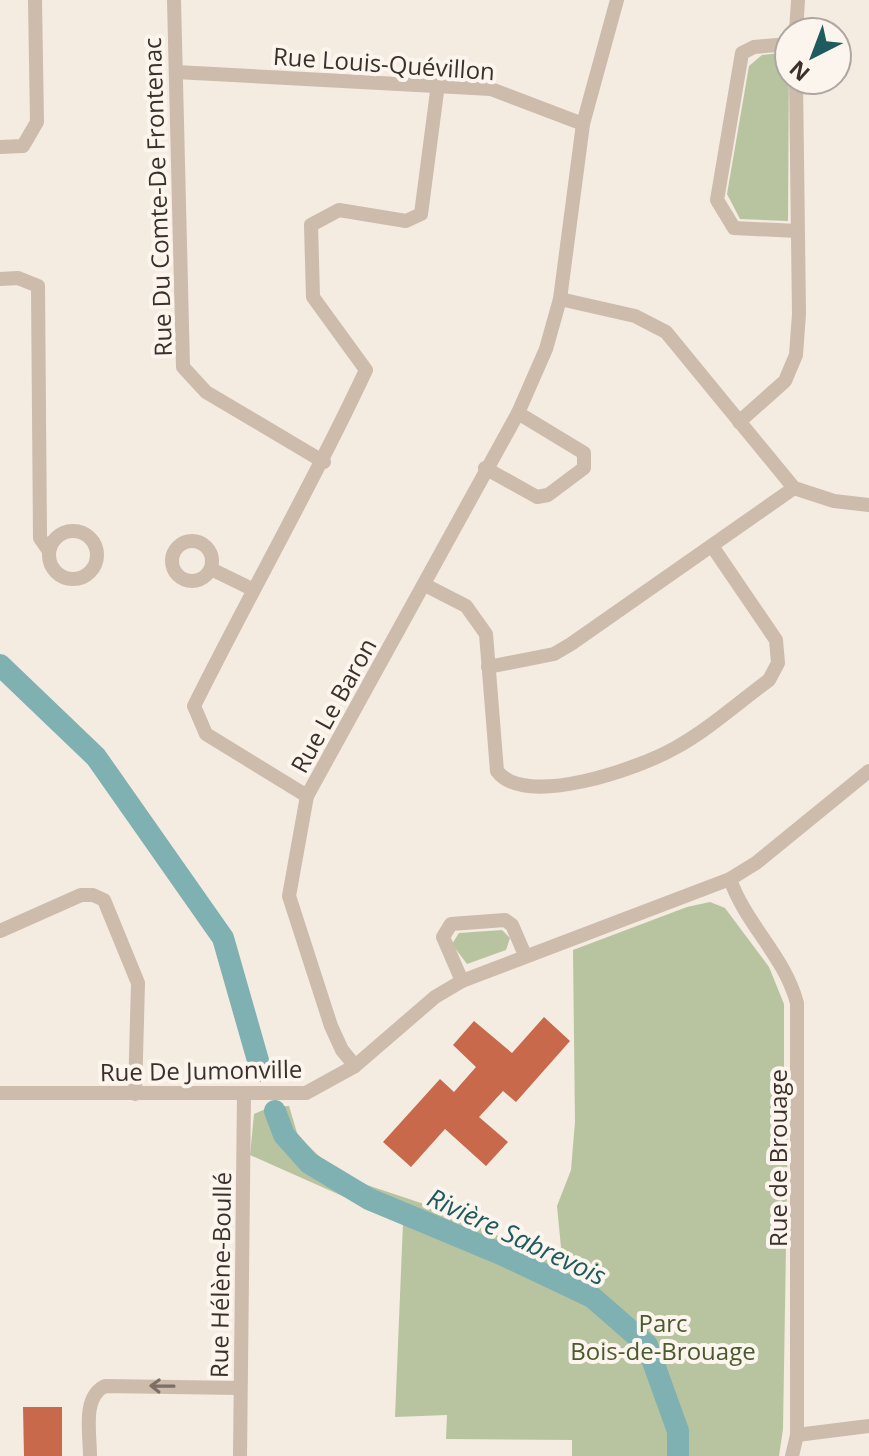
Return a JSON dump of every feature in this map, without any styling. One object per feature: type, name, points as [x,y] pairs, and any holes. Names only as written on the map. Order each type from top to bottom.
[{"type":"street","points":[[0,147],[23,146],[37,122],[35,0]]},
{"type":"street","name":"Rue Du Comte-De Frontenac","points":[[174,0],[183,367],[206,392],[324,462]]},
{"type":"street","name":"Rue Le Baron","points":[[355,1066],[342,1050],[331,1026],[289,896],[307,796],[518,413],[546,349],[560,299],[583,124],[617,0]]},
{"type":"street","points":[[773,45],[754,47],[742,53],[717,200],[734,228],[797,231]]},
{"type":"street","name":"Rue Louis-Quévillon","points":[[176,72],[491,89],[583,124]]},
{"type":"street","points":[[307,796],[206,734],[194,706],[252,589],[324,462],[366,370],[313,297],[311,225],[339,210],[406,221],[421,214],[438,84]]},
{"type":"street","points":[[739,422],[785,381],[796,355],[796,96]]},
{"type":"street","points":[[0,279],[18,278],[38,286],[40,538],[49,551]]},
{"type":"street","points":[[560,299],[635,316],[666,332],[794,488],[834,501],[869,505]]},
{"type":"street","points":[[485,468],[537,497],[548,495],[584,468],[584,453],[518,413]]},
{"type":"street","points":[[488,667],[554,654],[794,488]]},
{"type":"street","points":[[425,585],[466,606],[486,634],[497,771],[504,781],[516,786],[565,786],[646,762],[676,748],[769,680],[778,663],[776,640],[712,546]]},
{"type":"street","points":[[211,569],[252,589]]},
{"type":"street","name":"Rue De Jumonville","points":[[0,1093],[306,1093],[334,1081],[355,1066],[435,997],[462,981],[730,879],[756,863],[869,771]]},
{"type":"street","name":"Rue de Brouage","points":[[730,879],[741,906],[778,955],[792,981],[797,1003],[797,1435],[792,1456]]},
{"type":"street","points":[[0,931],[81,895],[93,895],[104,900],[138,983],[135,1094]]},
{"type":"street","points":[[462,981],[443,937],[451,924],[505,920],[512,925],[525,955]]},
{"type":"street","name":"Rue Hélène-Boullé","points":[[240,1456],[244,1095]]},
{"type":"street","points":[[90,1456],[90,1399],[96,1390],[105,1386],[240,1388]]},
{"type":"street","points":[[797,1435],[851,1431],[869,1426]]},
{"type":"green space","points":[[773,54],[773,96],[789,96],[788,221],[740,219],[727,194],[749,66],[762,55]]},
{"type":"green space","name":"Parc Bois-de-Brouage","points":[[710,902],[725,908],[769,967],[784,1004],[784,1124],[788,1125],[783,1429],[779,1456],[572,1456],[572,1440],[446,1439],[447,1415],[395,1417],[403,1223],[250,1155],[254,1114],[270,1107],[289,1106],[298,1136],[340,1176],[457,1215],[563,1268],[557,1206],[571,1170],[575,1122],[573,950],[687,907]]},
{"type":"green space","points":[[502,930],[510,938],[506,950],[467,964],[452,944],[459,933]]},
{"type":"building","points":[[544,1017],[570,1041],[516,1102],[503,1091],[479,1117],[508,1142],[486,1166],[445,1129],[411,1167],[383,1142],[440,1079],[454,1092],[476,1067],[453,1045],[474,1021],[512,1053]]},
{"type":"building","points":[[23,1407],[62,1407],[62,1456],[24,1456]]},
{"type":"waterway","name":"Rivière Sabrevois","points":[[0,665],[96,757],[223,938],[261,1071]]},
{"type":"waterway","name":"Rivière Sabrevois","points":[[275,1111],[284,1135],[309,1163],[369,1199],[501,1254],[592,1297],[647,1345],[678,1431],[678,1456]]}]
